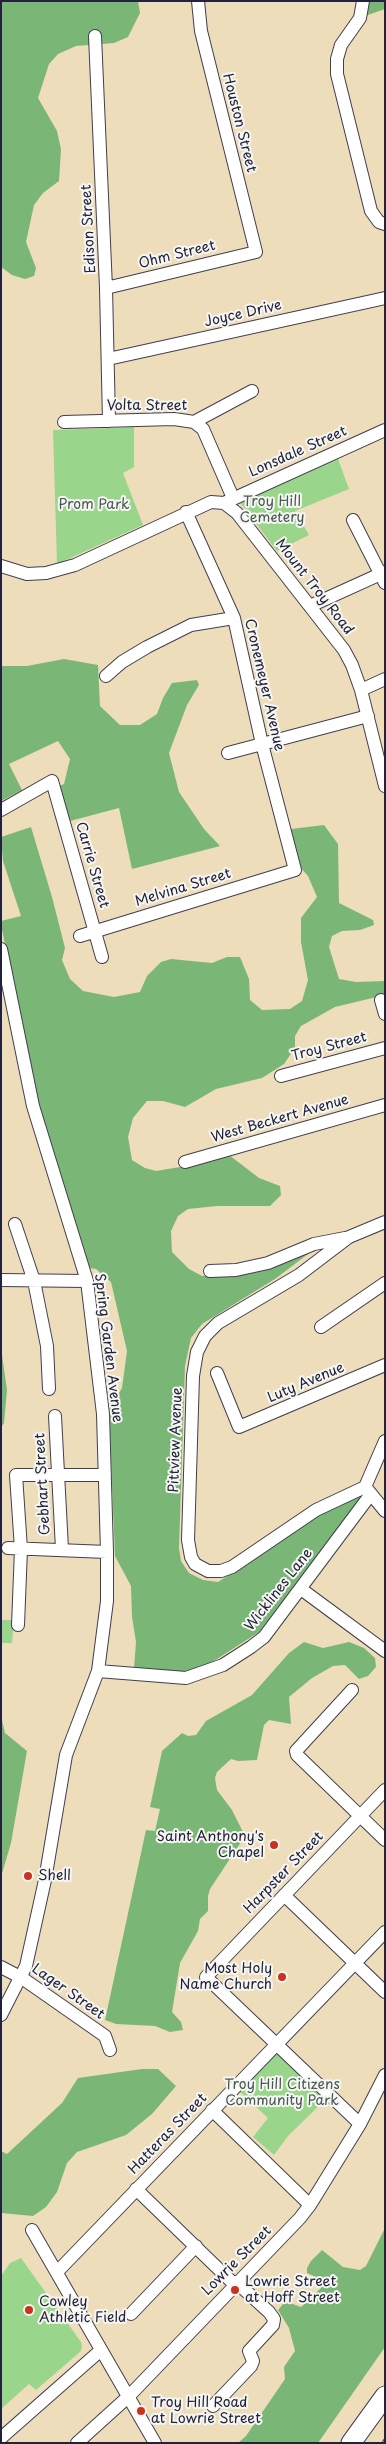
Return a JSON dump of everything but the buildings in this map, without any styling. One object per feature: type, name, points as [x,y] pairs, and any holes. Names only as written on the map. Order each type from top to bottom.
[{"type":"highway","points":[[351,2443],[385,2396]]},
{"type":"highway","points":[[364,2443],[385,2415]]},
{"type":"street","name":"Houston Street","points":[[198,1],[201,30],[256,252]]},
{"type":"street","points":[[363,1],[360,18],[339,52],[337,74],[371,211],[380,222],[385,224]]},
{"type":"street","name":"Edison Street","points":[[95,36],[106,288],[109,421]]},
{"type":"street","name":"Ohm Street","points":[[106,288],[256,252]]},
{"type":"street","name":"Joyce Drive","points":[[108,359],[385,298]]},
{"type":"street","name":"Volta Street","points":[[64,422],[174,419],[194,422],[252,391]]},
{"type":"street","points":[[1,566],[27,574],[46,573],[74,565],[186,512],[210,502],[228,500],[203,429],[194,422]]},
{"type":"street","name":"Lonsdale Street","points":[[228,500],[385,430]]},
{"type":"street","name":"Mount Troy Road","points":[[228,500],[344,650],[361,690],[385,786]]},
{"type":"street","name":"Cronemeyer Avenue","points":[[186,512],[234,618],[262,744],[295,870]]},
{"type":"street","points":[[310,606],[383,576],[352,520]]},
{"type":"street","points":[[106,676],[138,652],[191,625],[234,618]]},
{"type":"street","points":[[361,690],[385,679]]},
{"type":"street","points":[[228,753],[368,716]]},
{"type":"street","name":"Carrie Street","points":[[1,810],[52,781],[102,957]]},
{"type":"street","name":"Melvina Street","points":[[80,936],[295,870]]},
{"type":"street","name":"Spring Garden Avenue","points":[[1,949],[33,1106],[87,1281],[100,1383],[107,1552],[107,1601],[98,1671],[66,1755],[45,1880],[22,1978],[1,2015]]},
{"type":"street","points":[[381,1000],[385,1014]]},
{"type":"street","name":"Troy Street","points":[[281,1076],[385,1048]]},
{"type":"street","name":"West Beckert Avenue","points":[[184,1162],[385,1105]]},
{"type":"street","name":"Pittview Avenue","points":[[368,1490],[316,1510],[232,1567],[221,1571],[208,1571],[195,1564],[191,1557],[188,1540],[193,1376],[197,1352],[205,1336],[218,1323],[299,1274],[349,1236],[385,1222]]},
{"type":"street","points":[[15,1224],[34,1281],[47,1346],[49,1389]]},
{"type":"street","points":[[210,1271],[236,1270],[268,1263],[314,1244],[349,1236]]},
{"type":"street","points":[[1,1280],[87,1281]]},
{"type":"street","points":[[321,1328],[385,1283]]},
{"type":"street","name":"Luty Avenue","points":[[217,1372],[239,1428],[385,1365]]},
{"type":"street","name":"Gebhart Street","points":[[55,1416],[62,1549]]},
{"type":"street","points":[[385,1440],[368,1490],[385,1511]]},
{"type":"street","points":[[18,1625],[15,1549],[16,1475],[105,1475]]},
{"type":"street","name":"Wicklines Lane","points":[[98,1671],[186,1678],[202,1674],[223,1664],[264,1637],[301,1589],[368,1490]]},
{"type":"street","points":[[15,1549],[62,1549],[107,1552]]},
{"type":"street","points":[[301,1589],[385,1651]]},
{"type":"street","points":[[352,1690],[296,1751],[297,1756],[385,1840]]},
{"type":"street","name":"Harpster Street","points":[[275,2044],[206,1977],[385,1790]]},
{"type":"street","points":[[284,1895],[385,1992]]},
{"type":"street","name":"Hatteras Street","points":[[57,2272],[385,1932]]},
{"type":"street","name":"Lager Street","points":[[1,1967],[22,1978],[105,2036],[110,2050]]},
{"type":"street","points":[[275,2044],[360,2124]]},
{"type":"street","name":"Lowrie Street","points":[[77,2443],[129,2396],[235,2283],[282,2237],[310,2205],[360,2124],[385,2075]]},
{"type":"street","points":[[212,2110],[310,2205]]},
{"type":"street","points":[[136,2189],[235,2283],[269,2312],[274,2319],[273,2324],[249,2351],[253,2361],[251,2366],[213,2406]]},
{"type":"street","points":[[32,2230],[155,2443]]},
{"type":"street","points":[[131,2314],[196,2246]]},
{"type":"street","points":[[1,2438],[101,2350]]},
{"type":"green space","points":[[1,1],[138,1],[140,13],[128,37],[114,43],[76,46],[58,54],[49,64],[38,98],[57,131],[61,149],[59,181],[43,193],[34,205],[26,242],[36,268],[34,276],[25,279],[12,275],[1,267]]},
{"type":"green space","points":[[368,1],[385,1],[385,9],[365,16]]},
{"type":"green space","name":"Prom Park","points":[[134,427],[134,467],[123,473],[143,525],[57,564],[53,430]]},
{"type":"green space","name":"Troy Hill Cemetery","points":[[337,456],[349,489],[295,511],[309,535],[277,551],[239,501]]},
{"type":"green space","points":[[64,659],[98,665],[100,706],[120,725],[140,725],[157,714],[163,698],[172,683],[197,680],[199,685],[187,705],[169,753],[179,792],[204,829],[220,846],[132,869],[119,808],[70,821],[59,786],[64,784],[70,759],[58,741],[9,764],[22,790],[1,801],[1,666],[27,666]]},
{"type":"green space","points":[[324,825],[338,844],[339,903],[373,920],[374,925],[360,930],[342,931],[332,936],[329,947],[339,979],[356,982],[385,981],[385,995],[335,1007],[301,1026],[295,1036],[295,1048],[284,1064],[262,1078],[216,1089],[185,1107],[163,1101],[147,1101],[133,1118],[128,1137],[132,1160],[145,1168],[156,1171],[229,1155],[259,1178],[280,1186],[281,1195],[270,1206],[217,1206],[188,1209],[178,1216],[171,1231],[172,1252],[189,1269],[202,1276],[220,1275],[313,1245],[308,1254],[275,1279],[202,1324],[191,1338],[185,1366],[179,1548],[181,1561],[189,1573],[203,1580],[218,1582],[320,1515],[365,1492],[259,1632],[217,1659],[188,1674],[134,1668],[136,1642],[132,1617],[131,1586],[115,1556],[109,1410],[122,1388],[127,1351],[111,1282],[96,1269],[89,1268],[43,1126],[1,925],[1,921],[21,916],[3,861],[1,837],[31,827],[65,948],[62,960],[70,979],[83,991],[114,997],[140,992],[147,976],[161,962],[171,959],[212,963],[227,957],[240,957],[249,979],[250,1000],[262,1010],[290,1009],[302,1001],[308,980],[301,942],[301,918],[317,897],[308,876],[300,867],[291,829]]},
{"type":"green space","points":[[1,1348],[7,1390],[4,1423],[1,1428]]},
{"type":"green space","points":[[1,1620],[14,1620],[12,1643],[1,1643]]},
{"type":"green space","points":[[304,1642],[323,1648],[349,1642],[364,1648],[375,1658],[376,1667],[368,1676],[359,1679],[345,1665],[333,1666],[312,1678],[289,1697],[291,1724],[269,1720],[264,1725],[257,1760],[238,1761],[231,1759],[217,1772],[215,1778],[217,1790],[232,1810],[245,1836],[210,1889],[208,1911],[200,1919],[198,1931],[180,1963],[172,2012],[181,2022],[183,2030],[170,2032],[155,2026],[116,2024],[105,2020],[146,1830],[155,1831],[160,1809],[150,1807],[162,1751],[182,1733],[188,1736],[196,1735],[206,1721],[252,1695],[289,1653]]},
{"type":"green space","points":[[1,1716],[5,1733],[27,1751],[11,1843],[1,1877]]},
{"type":"green space","name":"Troy Hill Citizens Community Park","points":[[276,2050],[327,2098],[288,2136],[274,2155],[253,2137],[268,2118],[239,2091]]},
{"type":"green space","points":[[142,2069],[158,2069],[176,2086],[152,2114],[126,2135],[77,2152],[67,2163],[57,2192],[46,2207],[33,2216],[1,2213],[1,2151],[7,2154],[62,2103],[78,2078]]},
{"type":"green space","points":[[385,2228],[385,2347],[318,2443],[238,2443],[246,2436],[285,2379],[284,2367],[295,2351],[289,2328],[278,2310],[283,2304],[290,2303],[301,2307],[321,2288],[322,2280],[307,2273],[307,2268],[311,2261],[322,2250],[343,2267],[360,2270],[366,2266]]},
{"type":"green space","name":"Cowley Athletic Field","points":[[21,2258],[81,2342],[82,2347],[81,2351],[36,2390],[29,2384],[1,2409],[1,2276],[10,2263]]},
{"type":"place","name":"Saint Anthony's Chapel","points":[[274,1845]]},
{"type":"place","name":"Shell","points":[[28,1876]]},
{"type":"place","name":"Most Holy Name Church","points":[[282,1977]]},
{"type":"place","name":"Lowrie Street at Hoff Street","points":[[235,2290]]},
{"type":"place","name":"Cowley Athletic Field","points":[[29,2310]]},
{"type":"place","name":"Troy Hill Road at Lowrie Street","points":[[141,2411]]}]
